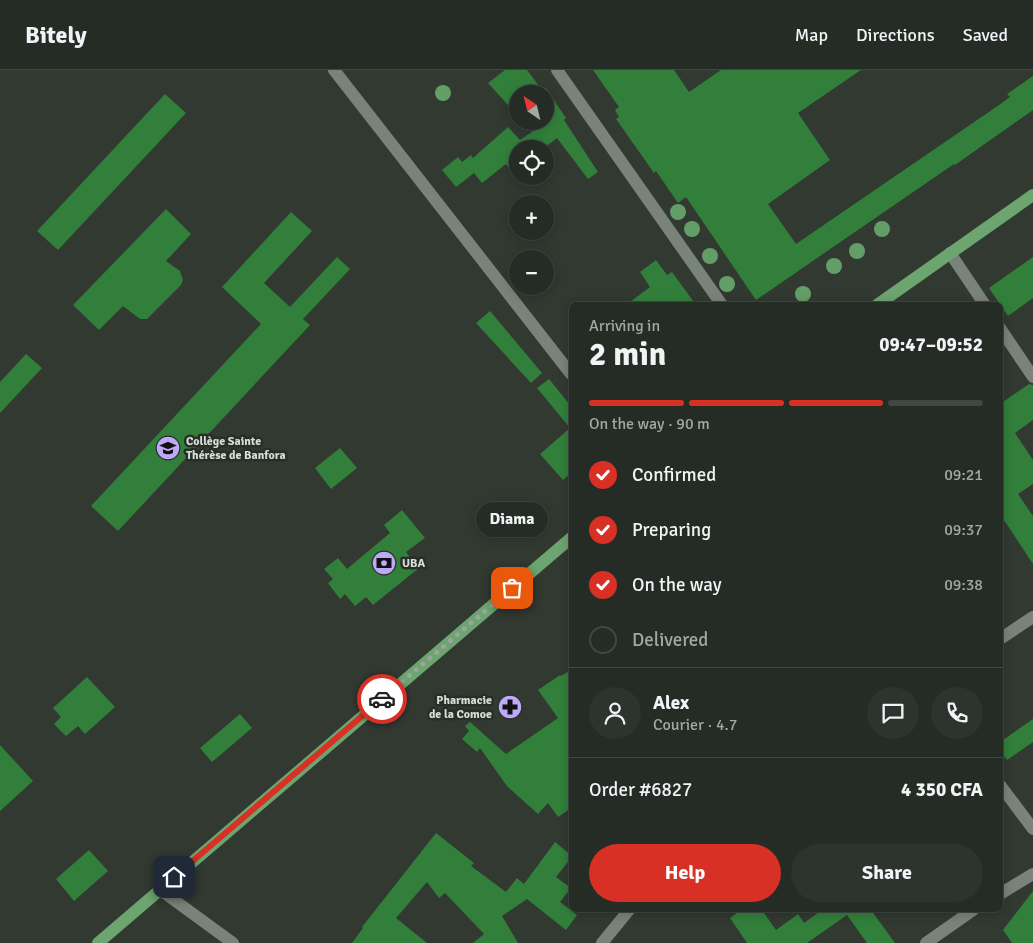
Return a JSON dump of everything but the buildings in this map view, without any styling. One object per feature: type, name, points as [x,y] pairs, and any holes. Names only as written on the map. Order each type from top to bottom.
[{"type":"main road","points":[[880,302],[1033,195]]},
{"type":"main road","points":[[98,943],[569,540]]},
{"type":"street","points":[[334,70],[569,371]]},
{"type":"street","points":[[556,70],[720,302]]},
{"type":"street","points":[[950,253],[983,302]]},
{"type":"street","points":[[1003,332],[1033,376]]},
{"type":"street","points":[[1003,637],[1033,617]]},
{"type":"street","points":[[1003,788],[1033,829]]},
{"type":"street","points":[[1003,892],[1033,874]]},
{"type":"street","points":[[159,889],[232,943]]},
{"type":"street","points":[[602,943],[627,912]]},
{"type":"street","points":[[926,943],[970,912]]},
{"type":"way so far","points":[[382,699],[512,588]]},
{"type":"place","name":"Collège Sainte Thérèse de Banfora","points":[[168,448]]},
{"type":"place","name":"UBA","points":[[384,563]]},
{"type":"place","name":"Diama","points":[[512,588]]},
{"type":"place","name":"Pharmacie de la Comoe","points":[[510,707]]},
{"type":"route","points":[[174,877],[382,699]]}]
